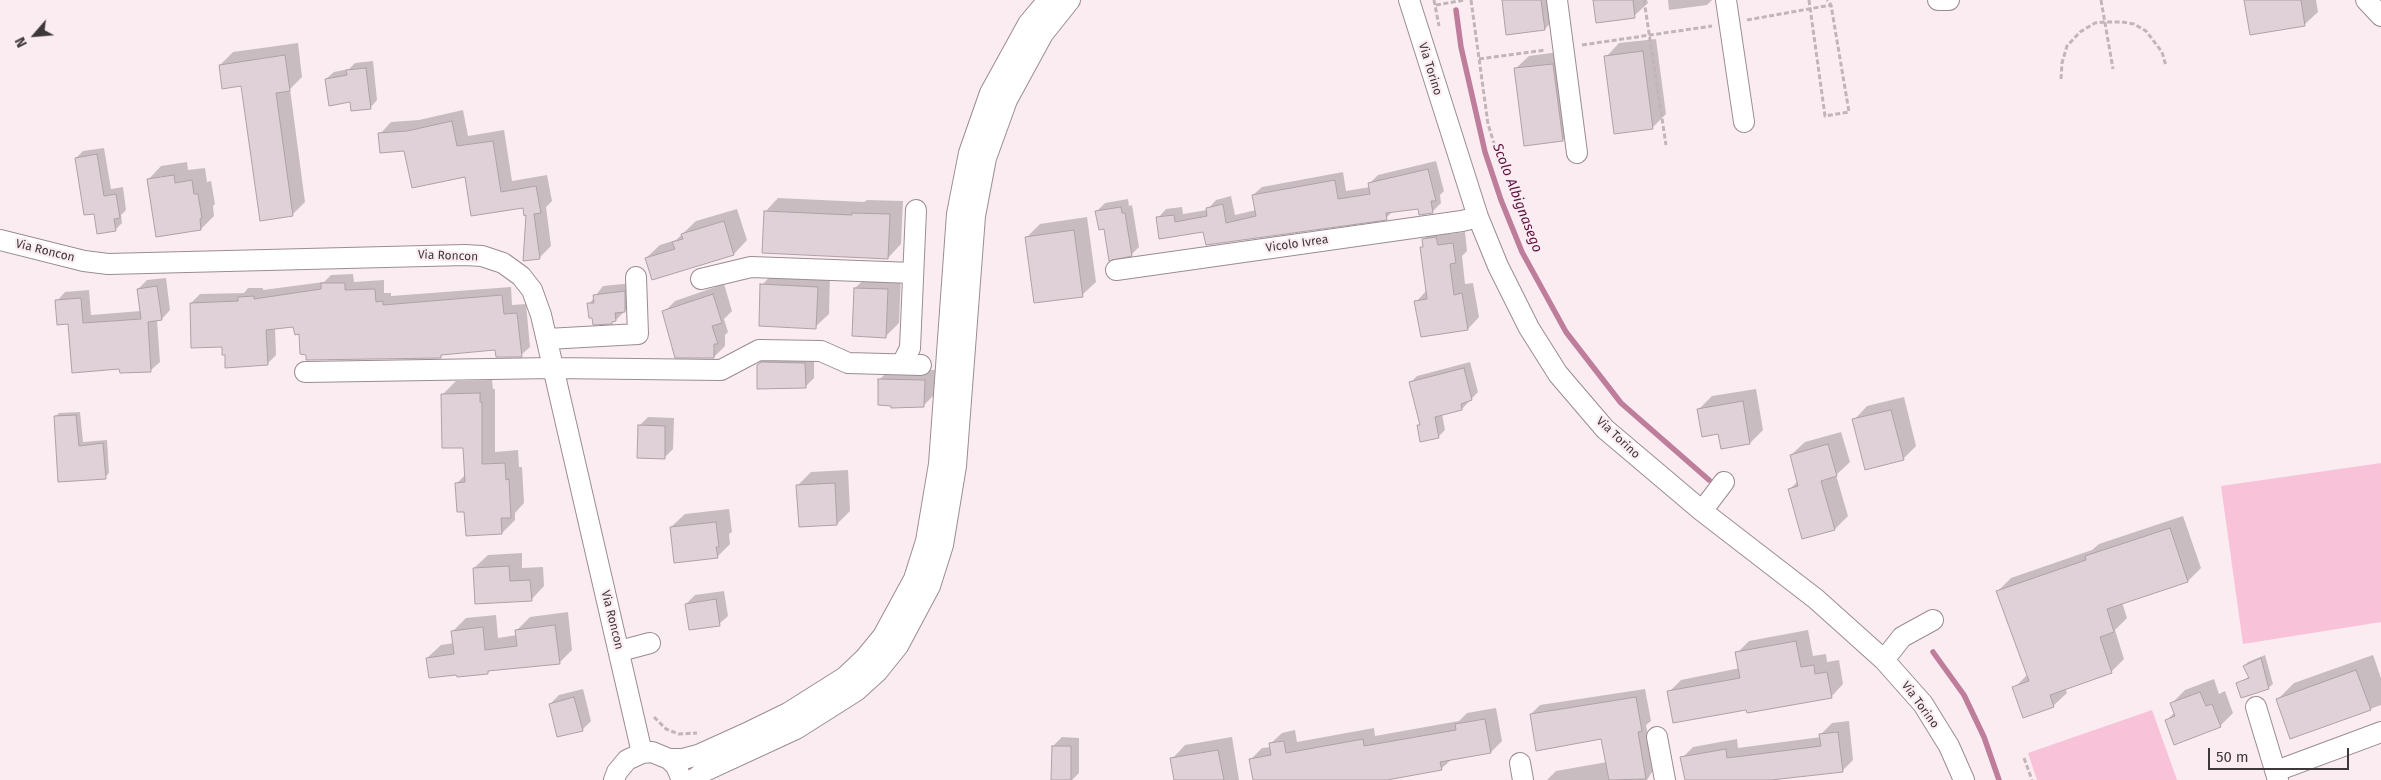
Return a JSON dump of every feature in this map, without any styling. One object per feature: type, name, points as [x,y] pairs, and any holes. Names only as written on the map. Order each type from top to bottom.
[{"type":"street","points":[[614,780],[616,772],[627,760],[642,753],[652,752],[669,759],[683,759],[698,755],[796,708],[845,677],[865,658],[883,636],[914,579],[926,541],[939,464],[958,214],[969,153],[990,93],[1028,24],[1048,0]]},
{"type":"street","points":[[693,780],[705,771],[796,729],[856,691],[878,671],[898,646],[930,586],[944,546],[956,466],[975,216],[986,158],[1007,100],[1043,34],[1070,0]]},
{"type":"street","points":[[1557,0],[1577,153]]},
{"type":"street","points":[[1726,0],[1744,122]]},
{"type":"street","points":[[1938,0],[1949,0]]},
{"type":"street","points":[[2366,0],[2381,16]]},
{"type":"street","name":"Via Torino","points":[[1411,5],[1478,216],[1498,266],[1529,328],[1558,374],[1605,429],[1702,511],[1816,599],[1884,660],[1923,704],[1949,746],[1964,780]]},
{"type":"street","points":[[305,372],[553,368],[721,370],[759,350],[821,351],[848,363],[911,364],[910,348],[916,210]]},
{"type":"street","name":"Vicolo Ivrea","points":[[1116,270],[1462,221],[1478,216]]},
{"type":"street","name":"Via Roncon","points":[[0,240],[84,261],[108,264],[435,254],[482,256],[503,263],[521,276],[532,290],[541,315],[642,753]]},
{"type":"street","points":[[701,279],[751,267],[913,273]]},
{"type":"street","points":[[547,339],[638,334],[636,277]]},
{"type":"street","points":[[1702,511],[1724,482]]},
{"type":"street","points":[[1884,660],[1902,637],[1933,620]]},
{"type":"street","points":[[620,651],[650,642]]},
{"type":"street","points":[[2256,707],[2277,776],[2381,732]]},
{"type":"street","points":[[1657,737],[1665,780]]},
{"type":"street","points":[[669,759],[676,766],[682,780]]},
{"type":"path","points":[[1434,0],[1440,34]]},
{"type":"path","points":[[1411,5],[1436,5],[1465,0]]},
{"type":"path","points":[[1470,0],[1488,124],[1500,163]]},
{"type":"path","points":[[1644,0],[1666,145]]},
{"type":"path","points":[[1809,0],[1825,116],[1849,112],[1830,5],[1827,0]]},
{"type":"path","points":[[2101,0],[2113,70]]},
{"type":"path","points":[[1479,59],[1729,23],[1830,5]]},
{"type":"path","points":[[2061,79],[2062,63],[2067,46],[2080,32],[2105,22],[2134,24],[2146,31],[2162,52],[2166,66]]},
{"type":"path","points":[[652,713],[666,729],[679,734],[701,733]]},
{"type":"path","points":[[2024,758],[2032,780]]},
{"type":"shaded area","points":[[2381,463],[2381,622],[2243,644],[2221,486]]},
{"type":"shaded area","points":[[2152,710],[2177,780],[2037,780],[2028,753]]},
{"type":"building","points":[[1502,0],[1541,0],[1545,30],[1506,35]]},
{"type":"building","points":[[1593,0],[1633,0],[1635,18],[1596,23]]},
{"type":"building","points":[[2244,0],[2301,0],[2305,26],[2250,35]]},
{"type":"building","points":[[1643,51],[1653,129],[1614,134],[1604,56]]},
{"type":"building","points":[[285,55],[290,91],[276,93],[293,216],[260,221],[241,86],[222,89],[219,65]]},
{"type":"building","points":[[1553,64],[1563,141],[1524,146],[1514,68]]},
{"type":"building","points":[[366,68],[371,109],[351,111],[350,102],[329,106],[325,79],[347,75],[346,70]]},
{"type":"building","points":[[452,121],[457,146],[493,141],[501,192],[536,186],[541,213],[534,214],[540,259],[523,261],[526,215],[524,216],[523,208],[471,216],[465,177],[412,188],[404,151],[380,153],[378,133],[407,131]]},
{"type":"building","points":[[97,154],[104,196],[116,194],[120,218],[114,219],[116,231],[97,234],[94,214],[84,215],[75,158]]},
{"type":"building","points":[[1428,169],[1436,201],[1431,201],[1433,213],[1419,215],[1418,209],[1386,213],[1387,220],[1206,245],[1203,232],[1159,239],[1156,217],[1174,215],[1175,222],[1207,216],[1206,208],[1223,204],[1226,223],[1256,216],[1252,195],[1335,180],[1338,199],[1370,194],[1368,183]]},
{"type":"building","points":[[174,175],[175,183],[192,180],[194,194],[198,194],[202,218],[200,219],[201,230],[156,237],[147,179]]},
{"type":"building","points":[[1121,207],[1122,213],[1125,213],[1132,256],[1109,261],[1104,229],[1099,230],[1095,211]]},
{"type":"building","points":[[764,211],[852,215],[852,213],[890,214],[888,259],[762,253]]},
{"type":"building","points":[[724,221],[734,255],[652,280],[645,258],[675,249],[672,242],[683,239],[681,234]]},
{"type":"building","points":[[1074,230],[1083,297],[1034,303],[1025,237]]},
{"type":"building","points":[[1436,237],[1438,245],[1453,243],[1456,263],[1450,264],[1454,295],[1462,293],[1468,330],[1421,337],[1414,301],[1427,299],[1420,247],[1423,247],[1422,239]]},
{"type":"building","points":[[321,283],[345,283],[345,290],[375,289],[376,302],[383,301],[383,305],[502,295],[504,314],[517,313],[522,357],[496,357],[495,350],[441,355],[441,358],[306,360],[306,355],[300,354],[299,334],[295,335],[293,327],[266,330],[268,365],[225,368],[225,355],[222,355],[222,347],[191,348],[190,303],[238,301],[238,297],[254,296],[254,299],[321,289]]},
{"type":"building","points":[[760,284],[818,287],[816,329],[759,326]]},
{"type":"building","points":[[157,286],[162,320],[148,322],[151,372],[120,373],[119,369],[72,373],[68,324],[57,325],[55,300],[81,298],[83,323],[141,319],[137,289]]},
{"type":"building","points":[[854,288],[888,289],[886,338],[852,336]]},
{"type":"building","points":[[625,291],[625,312],[615,313],[616,321],[612,322],[612,324],[593,325],[592,318],[589,318],[587,303],[594,303],[593,295]]},
{"type":"building","points":[[713,294],[722,323],[712,326],[718,344],[714,344],[714,358],[675,358],[662,311]]},
{"type":"building","points":[[761,362],[805,363],[806,388],[757,389],[757,365]]},
{"type":"building","points":[[1464,368],[1472,400],[1461,404],[1462,410],[1435,417],[1439,438],[1420,442],[1417,425],[1420,425],[1409,382]]},
{"type":"building","points":[[878,379],[925,380],[924,407],[891,408],[891,406],[878,405]]},
{"type":"building","points":[[480,393],[480,402],[482,402],[482,464],[505,463],[506,480],[509,479],[511,518],[501,518],[502,534],[466,536],[464,512],[457,512],[455,483],[465,482],[463,448],[442,448],[441,394]]},
{"type":"building","points":[[1743,401],[1750,444],[1721,449],[1718,434],[1702,437],[1697,409]]},
{"type":"building","points":[[1891,410],[1904,460],[1865,470],[1852,419]]},
{"type":"building","points":[[76,415],[79,446],[103,443],[106,479],[58,482],[54,416]]},
{"type":"building","points":[[638,425],[665,426],[665,459],[637,458]]},
{"type":"building","points":[[1828,444],[1837,476],[1821,481],[1835,530],[1802,539],[1788,489],[1798,486],[1790,455]]},
{"type":"building","points":[[835,483],[837,525],[799,527],[796,485]]},
{"type":"building","points":[[716,522],[719,547],[716,547],[718,558],[674,563],[670,527]]},
{"type":"building","points":[[2170,528],[2188,582],[2107,609],[2114,632],[2100,637],[2112,673],[2050,695],[2054,707],[2023,718],[2012,687],[2029,681],[1996,591],[2086,560],[2085,556]]},
{"type":"building","points":[[509,566],[510,581],[530,580],[532,601],[475,604],[473,568]]},
{"type":"building","points":[[716,599],[720,626],[689,630],[685,604]]},
{"type":"building","points":[[555,625],[560,664],[488,671],[488,674],[429,678],[426,658],[454,654],[451,631],[483,627],[485,650],[517,646],[515,630]]},
{"type":"building","points":[[1796,641],[1801,667],[1814,665],[1815,674],[1827,672],[1832,698],[1747,713],[1746,710],[1673,723],[1667,691],[1740,678],[1735,652]]},
{"type":"building","points":[[2261,658],[2269,689],[2241,698],[2236,683],[2249,678],[2243,666]]},
{"type":"building","points":[[2356,670],[2371,710],[2290,739],[2276,699]]},
{"type":"building","points":[[2200,692],[2206,706],[2212,704],[2221,727],[2174,745],[2165,720],[2175,716],[2170,703]]},
{"type":"building","points":[[574,697],[583,731],[557,737],[549,704]]},
{"type":"building","points":[[1636,697],[1642,731],[1638,732],[1646,779],[1609,780],[1601,739],[1536,751],[1530,714]]},
{"type":"building","points":[[1485,719],[1491,753],[1440,762],[1442,770],[1387,780],[1253,780],[1249,759],[1271,755],[1269,743],[1284,741],[1286,753],[1363,739],[1364,746],[1456,730],[1455,724]]},
{"type":"building","points":[[1838,732],[1843,772],[1771,780],[1685,780],[1680,757],[1726,749],[1727,758],[1821,746],[1819,734]]},
{"type":"building","points":[[1052,746],[1071,746],[1071,780],[1051,780]]},
{"type":"building","points":[[1218,750],[1224,780],[1174,780],[1170,758]]},
{"type":"waterway","name":"Scolo Albignasego","points":[[1456,10],[1461,47],[1485,152],[1501,200],[1522,252],[1566,332],[1621,403],[1709,480]]},
{"type":"waterway","name":"Scolo Albignasego","points":[[1933,652],[1964,695],[1984,737],[1999,780]]}]
